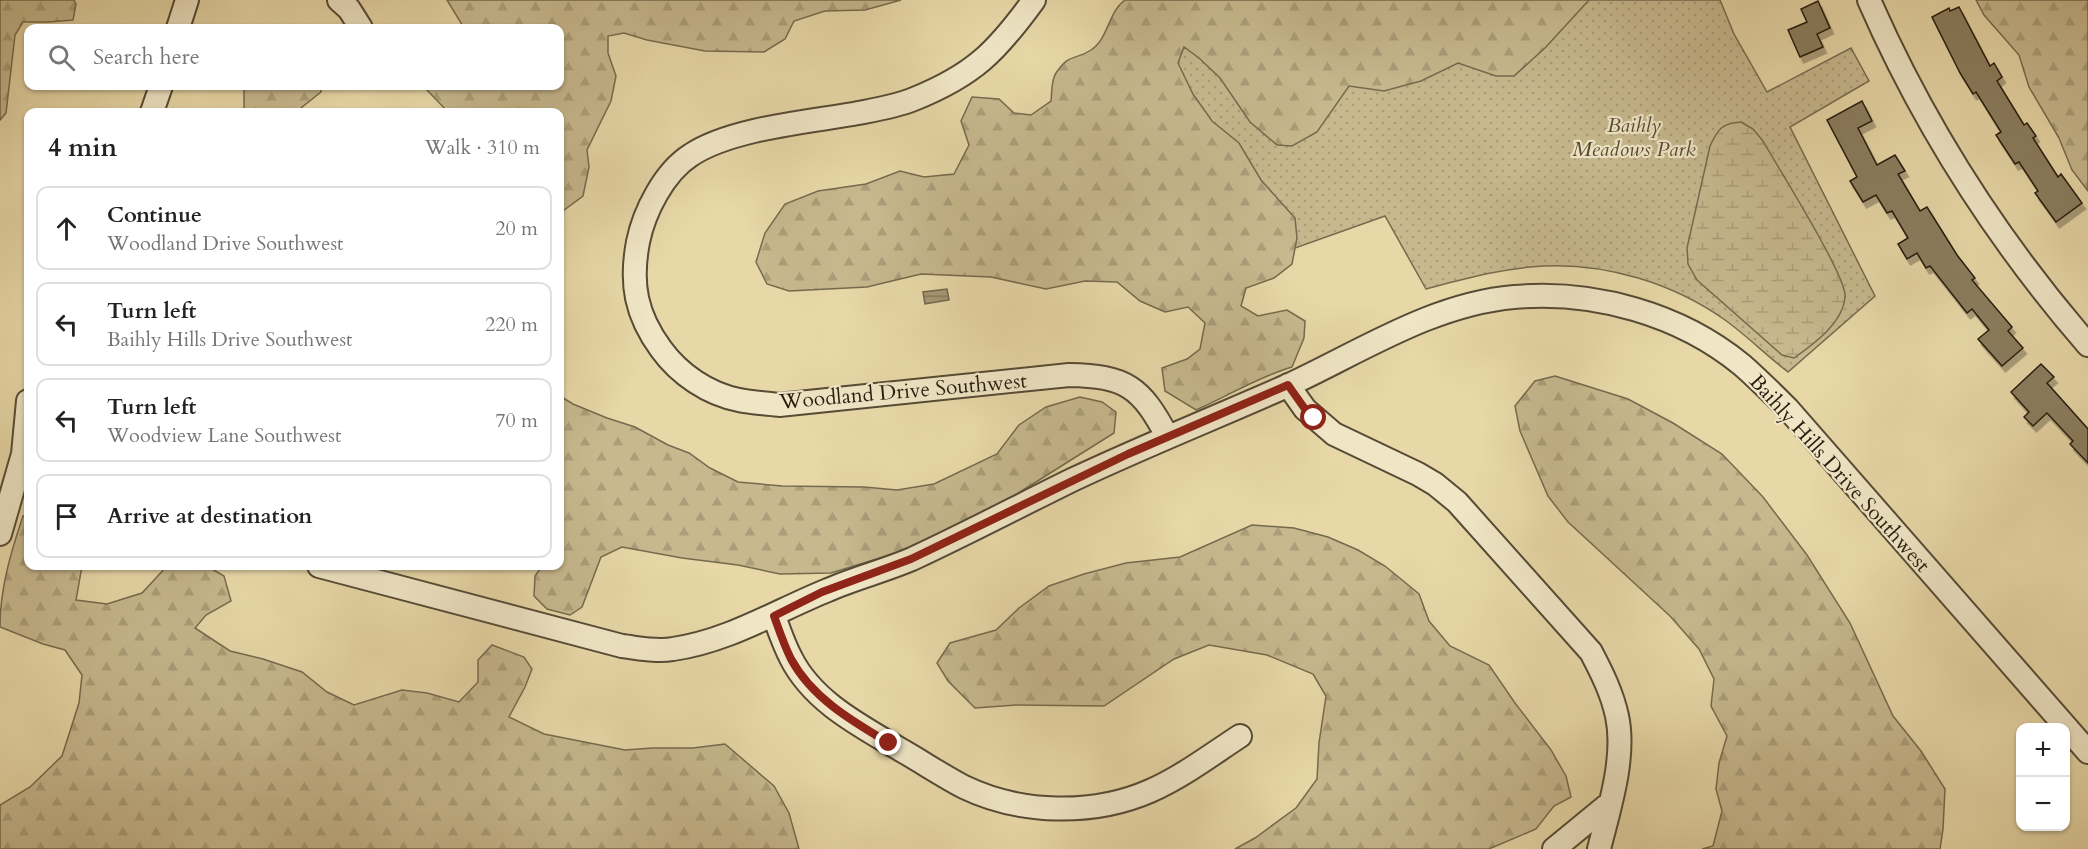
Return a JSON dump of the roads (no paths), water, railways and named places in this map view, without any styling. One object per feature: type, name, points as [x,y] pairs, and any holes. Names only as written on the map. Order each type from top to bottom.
[{"type":"street","points":[[179,24],[187,0]]},
{"type":"street","points":[[339,0],[349,9],[359,24]]},
{"type":"street","name":"Woodland Drive Southwest","points":[[1034,0],[1010,33],[990,55],[968,72],[942,87],[911,101],[877,110],[734,136],[707,146],[689,156],[668,178],[653,199],[640,230],[634,284],[638,308],[649,333],[665,355],[685,375],[711,391],[738,400],[779,405],[1069,375],[1093,376],[1109,378],[1140,394],[1152,408],[1167,436]]},
{"type":"street","points":[[1869,0],[1887,40],[1938,136],[1987,215],[2024,268],[2088,345]]},
{"type":"street","points":[[153,108],[160,90]]},
{"type":"street","name":"Baihly Hills Drive Southwest","points":[[334,570],[611,644],[650,650],[671,650],[722,638],[822,592],[911,559],[1167,436],[1288,385],[1433,317],[1472,304],[1514,297],[1556,296],[1594,300],[1634,309],[1673,323],[1706,341],[1740,364],[1788,410],[2088,752]]},
{"type":"street","points":[[1288,385],[1305,409],[1334,434],[1418,474],[1457,502],[1590,652],[1603,675],[1618,718],[1620,741],[1616,774],[1599,849]]},
{"type":"street","points":[[0,534],[24,443]]},
{"type":"street","points":[[774,616],[791,659],[810,686],[834,707],[964,787],[997,800],[1030,807],[1062,809],[1130,798],[1170,781],[1240,736]]},
{"type":"street","points":[[1554,849],[1610,803]]},
{"type":"park label","name":"Baihly Meadows Park","points":[[1634,137]]}]
